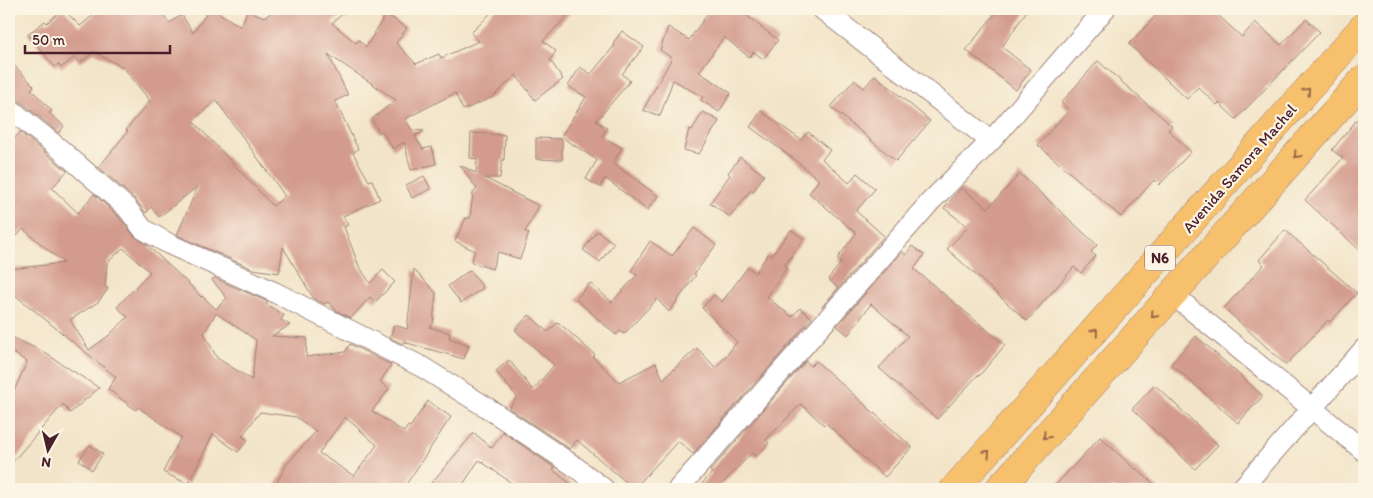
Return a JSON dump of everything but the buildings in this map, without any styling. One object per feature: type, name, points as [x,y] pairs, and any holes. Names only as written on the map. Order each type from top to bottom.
[{"type":"highway","name":"Avenida Samora Machel","points":[[954,489],[1364,26]]},
{"type":"highway","name":"Avenida Samora Machel","points":[[998,489],[1364,79]]},
{"type":"street","points":[[822,9],[991,141]]},
{"type":"street","points":[[678,489],[931,201],[991,141],[1105,9]]},
{"type":"street","points":[[9,108],[61,150],[127,208],[143,229],[169,244],[274,292],[422,367],[494,412],[604,489]]},
{"type":"street","points":[[1172,294],[1364,451]]},
{"type":"street","points":[[1242,489],[1364,349]]}]
